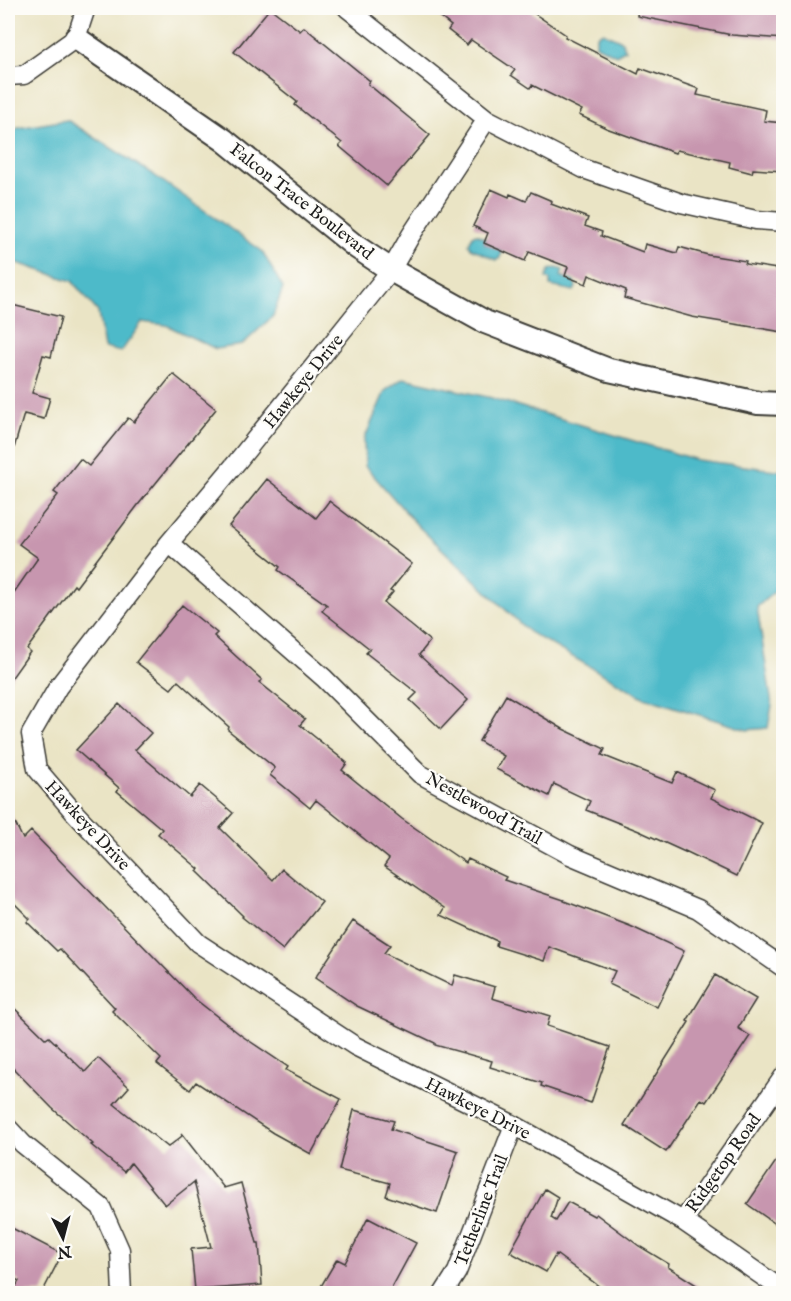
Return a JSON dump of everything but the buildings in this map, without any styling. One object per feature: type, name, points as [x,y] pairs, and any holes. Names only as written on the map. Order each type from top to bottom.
[{"type":"street","points":[[8,76],[24,75],[76,38],[86,8]]},
{"type":"street","points":[[347,8],[487,119],[584,169],[681,203],[756,220],[783,222]]},
{"type":"street","name":"Falcon Trace Boulevard","points":[[76,38],[224,140],[355,246],[391,270],[485,322],[609,370],[758,403],[783,404]]},
{"type":"street","name":"Hawkeye Drive","points":[[487,119],[411,235],[391,270],[169,543],[58,687],[31,734],[37,770],[198,943],[355,1046],[514,1125],[683,1221],[783,1291]]},
{"type":"street","name":"Nestlewood Trail","points":[[169,543],[324,678],[420,774],[570,855],[698,909],[783,968]]},
{"type":"street","name":"Ridgetop Road","points":[[683,1221],[783,1076]]},
{"type":"street","name":"Tetherline Trail","points":[[443,1293],[458,1272],[514,1125]]},
{"type":"street","points":[[8,1128],[23,1144],[101,1207],[120,1250],[122,1293]]},
{"type":"water","points":[[603,32],[622,41],[625,50],[616,55],[596,45],[596,36]]},
{"type":"water","points":[[67,120],[154,175],[262,251],[283,288],[273,316],[242,345],[216,349],[166,325],[142,322],[121,352],[104,348],[98,312],[72,281],[8,260],[8,136],[18,128]]},
{"type":"water","points":[[477,234],[486,239],[484,243],[501,251],[499,259],[496,260],[471,248],[469,244],[473,235]]},
{"type":"water","points":[[556,268],[563,270],[561,276],[574,282],[576,287],[574,291],[550,286],[550,280],[546,278],[549,270]]},
{"type":"water","points":[[403,378],[492,398],[697,460],[783,471],[783,584],[757,607],[772,705],[768,728],[747,730],[643,697],[529,632],[418,526],[365,466],[364,440],[385,391]]}]
